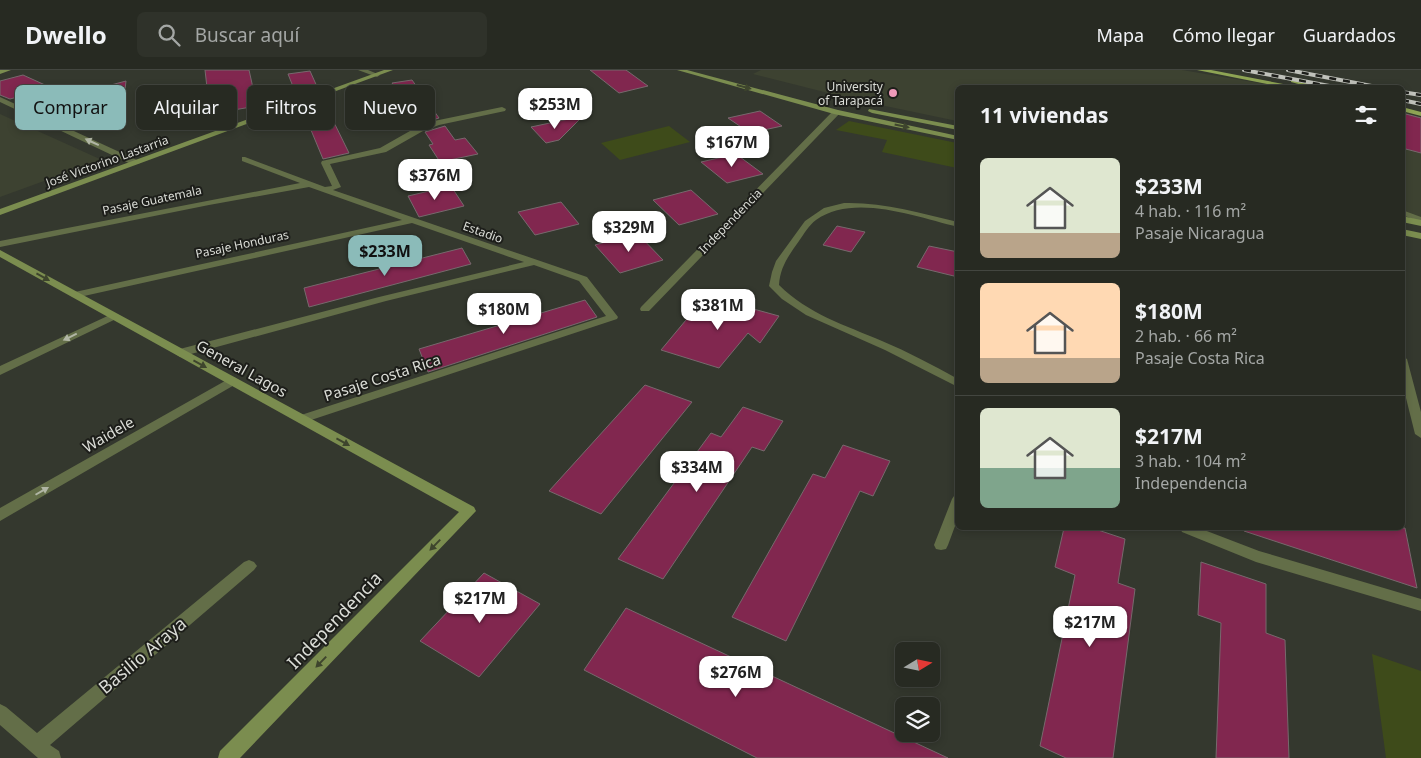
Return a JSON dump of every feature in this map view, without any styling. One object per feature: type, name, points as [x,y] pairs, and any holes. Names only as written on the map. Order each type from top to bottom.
[{"type":"main road","points":[[0,72],[8,70]]},
{"type":"main road","name":"José Victorino Lastarria","points":[[0,212],[390,70]]},
{"type":"main road","points":[[680,70],[837,112],[955,137]]},
{"type":"main road","points":[[707,70],[843,105],[955,127]]},
{"type":"main road","points":[[1200,70],[1284,85]]},
{"type":"main road","points":[[1228,70],[1309,85]]},
{"type":"main road","points":[[1405,106],[1421,109]]},
{"type":"main road","points":[[1405,110],[1421,114]]},
{"type":"main road","points":[[1405,221],[1421,224]]},
{"type":"main road","points":[[1405,233],[1421,236]]},
{"type":"main road","name":"General Lagos","points":[[0,253],[469,511]]},
{"type":"main road","name":"Independencia","points":[[227,758],[469,511]]},
{"type":"street","points":[[360,70],[377,75]]},
{"type":"street","points":[[0,99],[136,162]]},
{"type":"street","points":[[324,190],[336,187],[325,163],[383,150],[420,128],[502,109]]},
{"type":"street","name":"Independencia","points":[[645,309],[837,112]]},
{"type":"street","name":"Estadio","points":[[245,159],[324,190],[414,220],[531,263],[583,279],[613,317]]},
{"type":"street","name":"Pasaje Guatemala","points":[[0,244],[209,202],[310,184]]},
{"type":"street","name":"Pasaje Honduras","points":[[75,294],[414,220]]},
{"type":"street","points":[[180,352],[383,298],[531,263]]},
{"type":"street","points":[[0,371],[114,316]]},
{"type":"street","name":"Pasaje Costa Rica","points":[[302,419],[613,317]]},
{"type":"street","name":"Waidele","points":[[0,515],[232,381]]},
{"type":"street","name":"Basilio Araya","points":[[36,745],[249,566]]},
{"type":"street","points":[[3,720],[52,758]]},
{"type":"lane","points":[[955,224],[866,206],[848,205],[831,208],[813,218],[780,261],[774,286],[790,301],[814,317],[894,350],[955,382]]},
{"type":"lane","points":[[1405,213],[1421,220]]},
{"type":"lane","points":[[1405,371],[1421,434]]},
{"type":"lane","points":[[941,545],[955,507]]},
{"type":"lane","points":[[1192,530],[1256,556],[1421,605]]},
{"type":"shaded area","name":"University of Tarapacá","points":[[761,70],[1182,70],[1271,85],[955,85],[955,121],[852,99],[753,74]]},
{"type":"shaded area","points":[[1405,113],[1421,117],[1421,219],[1405,215]]},
{"type":"shaded area","points":[[0,114],[15,121],[15,130],[35,130],[102,160],[0,197]]},
{"type":"green space","points":[[849,121],[955,143],[955,168],[882,152],[887,140],[836,130]]},
{"type":"green space","points":[[669,126],[690,142],[620,160],[601,143]]},
{"type":"green space","points":[[1372,654],[1421,671],[1421,758],[1386,758]]},
{"type":"building","points":[[205,70],[249,70],[252,85],[247,85],[247,108],[237,109],[237,85],[207,85]]},
{"type":"building","points":[[590,70],[626,70],[648,86],[619,93]]},
{"type":"building","points":[[310,71],[316,85],[292,85],[288,74]]},
{"type":"building","points":[[23,75],[45,85],[15,85],[15,98],[10,99],[0,95],[0,81]]},
{"type":"building","points":[[412,80],[416,85],[393,85],[392,83]]},
{"type":"building","points":[[126,81],[126,85],[111,85]]},
{"type":"building","points":[[760,111],[782,126],[750,133],[728,118]]},
{"type":"building","points":[[1405,114],[1421,118],[1421,153],[1405,149]]},
{"type":"building","points":[[583,116],[559,140],[546,143],[531,127]]},
{"type":"building","points":[[335,124],[349,153],[323,159],[311,130],[335,130]]},
{"type":"building","points":[[445,126],[455,140],[465,138],[478,154],[440,162],[429,145],[433,144],[425,132]]},
{"type":"building","points":[[736,154],[763,174],[727,183],[701,162]]},
{"type":"building","points":[[451,186],[464,206],[419,217],[408,196]]},
{"type":"building","points":[[691,190],[718,214],[679,225],[653,200]]},
{"type":"building","points":[[561,202],[579,224],[535,235],[518,212]]},
{"type":"building","points":[[837,226],[865,232],[851,252],[823,245]]},
{"type":"building","points":[[637,233],[663,260],[620,273],[595,245]]},
{"type":"building","points":[[929,246],[955,251],[955,276],[917,267]]},
{"type":"building","points":[[462,248],[471,264],[309,307],[304,288]]},
{"type":"building","points":[[706,296],[779,316],[760,343],[748,333],[719,368],[661,350]]},
{"type":"building","points":[[585,300],[597,317],[428,372],[419,349]]},
{"type":"building","points":[[645,385],[692,402],[601,514],[549,491]]},
{"type":"building","points":[[743,407],[783,421],[764,451],[752,447],[663,579],[618,559],[711,433],[721,437]]},
{"type":"building","points":[[843,445],[890,461],[873,496],[860,491],[786,641],[732,617],[813,474],[825,478]]},
{"type":"building","points":[[1405,528],[1417,588],[1244,531],[1405,530]]},
{"type":"building","points":[[1064,530],[1098,530],[1125,539],[1118,583],[1135,589],[1113,758],[1066,758],[1040,746],[1075,575],[1055,567]]},
{"type":"building","points":[[1201,562],[1266,584],[1266,633],[1285,640],[1289,758],[1216,758],[1221,623],[1198,615]]},
{"type":"building","points":[[484,573],[540,604],[479,677],[420,641]]},
{"type":"building","points":[[626,608],[895,733],[895,742],[914,742],[948,758],[757,758],[584,670]]},
{"type":"railway","points":[[1244,70],[1324,85]]},
{"type":"railway","points":[[1288,70],[1366,85]]},
{"type":"railway","points":[[1405,92],[1421,95]]},
{"type":"railway","points":[[1405,101],[1421,104]]},
{"type":"place","name":"University of Tarapacá","points":[[893,93]]}]
